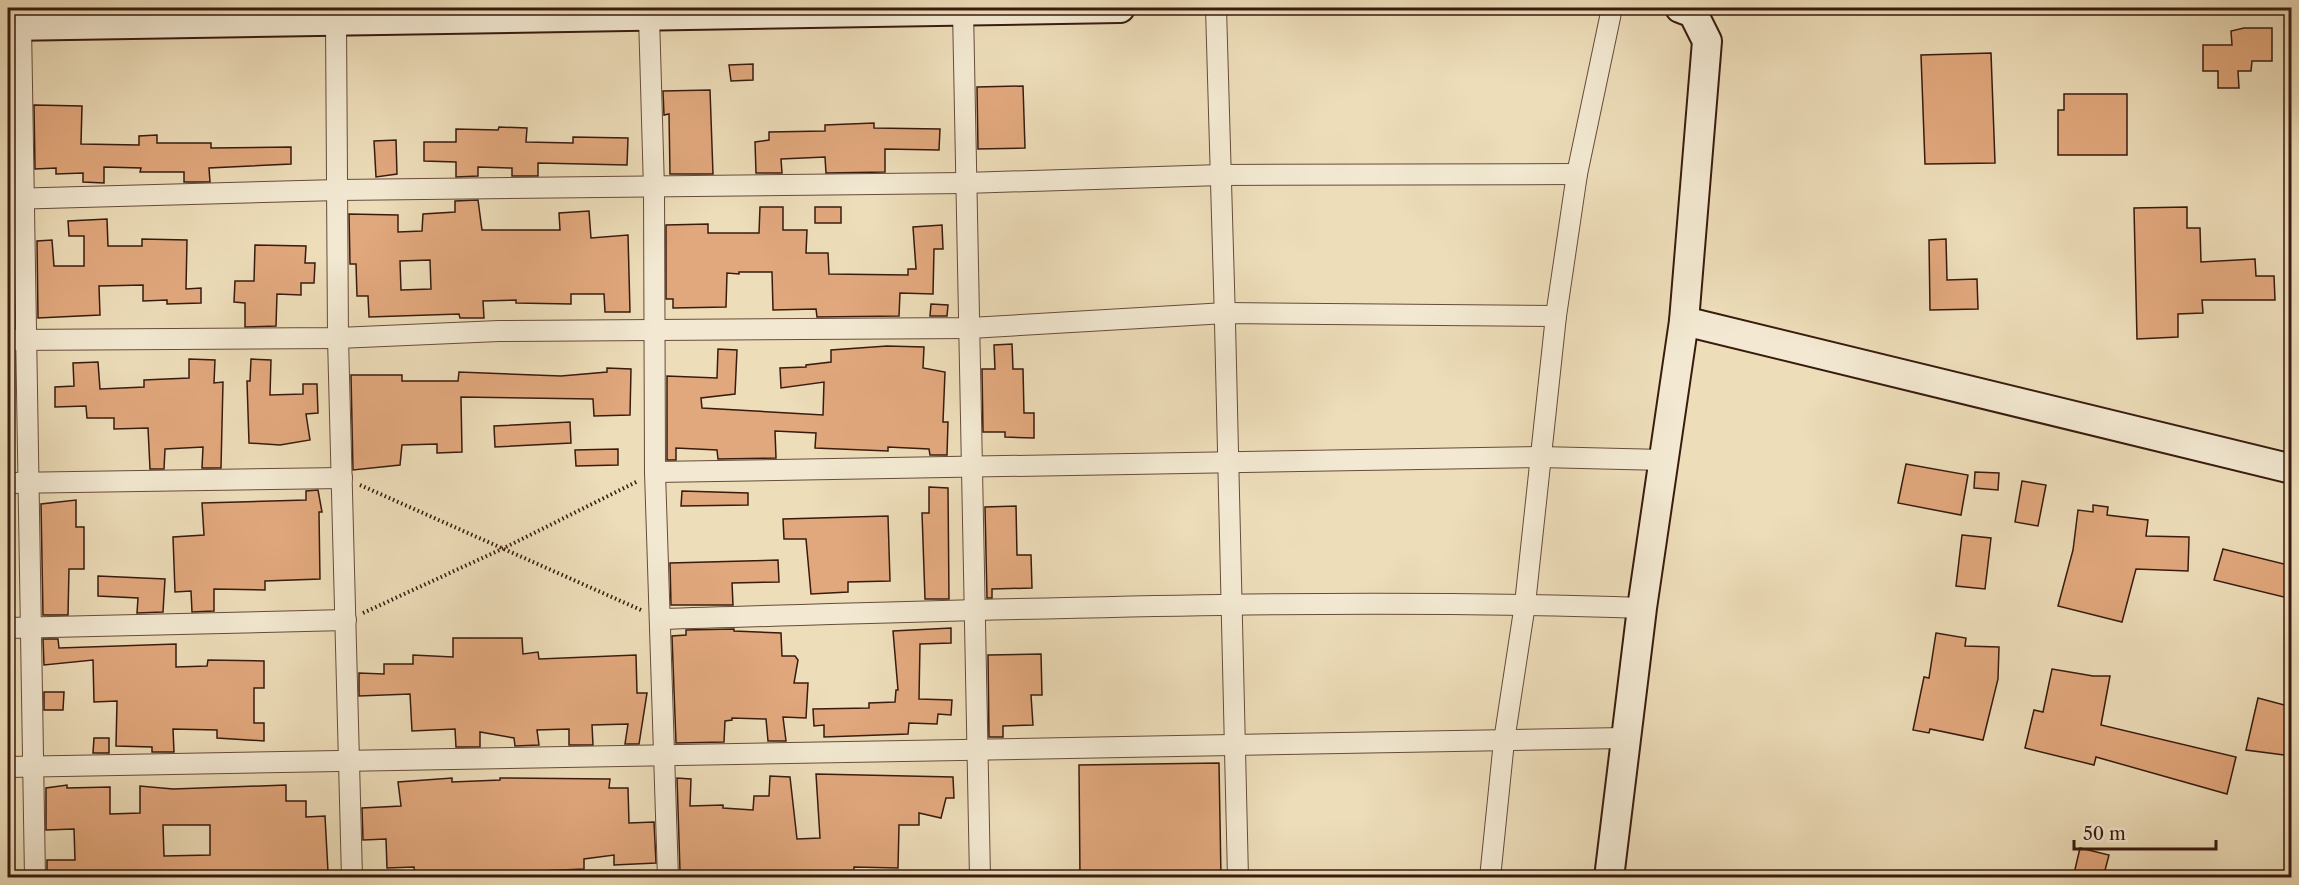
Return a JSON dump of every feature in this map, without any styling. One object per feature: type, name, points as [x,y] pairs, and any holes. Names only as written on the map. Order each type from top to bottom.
[{"type":"street","points":[[35,878],[29,483],[17,340],[15,198],[20,20],[336,20],[433,13],[649,16],[830,10],[1120,8]]},
{"type":"street","points":[[1216,8],[1230,462],[1230,606],[1238,878]]},
{"type":"street","points":[[1490,878],[1504,741],[1525,604],[1556,316],[1577,174],[1612,8]]},
{"type":"street","points":[[1609,878],[1642,608],[1684,321],[1707,41],[1692,9]]},
{"type":"street","points":[[963,10],[980,878]]},
{"type":"street","points":[[649,16],[654,189],[656,472],[668,878]]},
{"type":"street","points":[[336,20],[338,338],[352,878]]},
{"type":"street","points":[[15,198],[338,190],[654,189],[1221,175],[1577,174]]},
{"type":"street","points":[[17,340],[338,338],[499,331],[970,328],[1226,314],[1556,316]]},
{"type":"street","points":[[1684,321],[2292,469]]},
{"type":"street","points":[[656,472],[1540,457],[1664,460]]},
{"type":"street","points":[[8,483],[342,478]]},
{"type":"street","points":[[661,619],[1230,606],[1525,604],[1642,608]]},
{"type":"street","points":[[8,628],[346,620]]},
{"type":"street","points":[[8,767],[1625,738]]},
{"type":"path","points":[[346,620],[504,548],[656,472]]},
{"type":"path","points":[[342,478],[661,619]]},
{"type":"building","points":[[2244,28],[2272,28],[2272,61],[2252,61],[2251,71],[2238,71],[2239,88],[2218,88],[2218,71],[2203,71],[2203,45],[2232,45],[2231,31]]},
{"type":"building","points":[[1991,53],[1995,163],[1925,164],[1921,55]]},
{"type":"building","points":[[753,64],[753,80],[731,81],[729,65]]},
{"type":"building","points":[[1023,86],[1025,148],[978,149],[977,87]]},
{"type":"building","points":[[710,90],[713,174],[670,174],[669,114],[664,115],[663,91]]},
{"type":"building","points":[[2064,94],[2127,94],[2127,155],[2058,155],[2058,110],[2064,110]]},
{"type":"building","points":[[34,105],[82,106],[81,144],[139,145],[139,136],[157,135],[157,143],[211,143],[211,148],[291,147],[291,164],[209,168],[210,182],[184,182],[184,172],[140,172],[141,168],[104,167],[104,183],[83,182],[83,173],[56,174],[56,168],[35,169]]},
{"type":"building","points":[[874,123],[874,128],[940,129],[939,150],[885,149],[885,172],[826,173],[825,157],[781,159],[782,173],[756,173],[755,142],[769,140],[769,132],[825,131],[825,125]]},
{"type":"building","points":[[499,127],[527,128],[526,142],[573,143],[573,137],[628,138],[627,165],[538,163],[538,176],[512,176],[512,168],[478,167],[478,176],[456,177],[456,162],[424,161],[424,142],[456,142],[456,129],[498,130]]},
{"type":"building","points":[[396,140],[397,174],[376,177],[374,141]]},
{"type":"building","points":[[478,200],[482,230],[560,230],[559,213],[589,211],[591,238],[628,235],[630,312],[605,312],[604,294],[571,294],[571,304],[516,303],[516,300],[483,301],[484,318],[460,318],[459,314],[369,317],[368,296],[357,296],[356,264],[350,264],[349,214],[398,215],[398,232],[422,231],[423,214],[455,212],[455,201]],"holes":[[[430,260],[431,289],[401,290],[400,261]]]},
{"type":"building","points":[[760,207],[783,207],[783,230],[807,230],[806,253],[828,253],[829,274],[908,275],[908,269],[916,269],[913,227],[942,225],[943,249],[934,249],[933,294],[900,293],[899,316],[817,317],[816,309],[773,310],[772,272],[739,272],[739,274],[727,273],[726,307],[673,308],[673,299],[666,299],[666,225],[708,224],[708,233],[759,233]]},
{"type":"building","points":[[815,207],[841,207],[841,223],[815,223]]},
{"type":"building","points":[[2187,207],[2187,228],[2200,228],[2201,262],[2255,259],[2256,276],[2274,276],[2275,300],[2202,300],[2203,313],[2178,314],[2178,337],[2137,339],[2134,208]]},
{"type":"building","points":[[107,219],[108,246],[142,246],[142,239],[187,240],[186,289],[201,288],[201,303],[167,304],[167,300],[143,301],[143,285],[99,286],[100,315],[38,318],[37,241],[52,240],[54,266],[84,266],[84,236],[69,236],[68,221]]},
{"type":"building","points":[[1946,239],[1947,280],[1977,279],[1978,309],[1930,310],[1929,240]]},
{"type":"building","points":[[255,245],[306,246],[305,263],[315,263],[314,283],[301,283],[301,295],[277,294],[276,326],[245,327],[245,303],[234,302],[235,281],[254,281]]},
{"type":"building","points":[[931,304],[948,305],[947,316],[930,316]]},
{"type":"building","points":[[1012,344],[1013,369],[1023,369],[1024,413],[1034,413],[1034,438],[1005,437],[1005,432],[983,432],[982,369],[995,369],[994,345]]},
{"type":"building","points":[[887,346],[924,347],[923,368],[945,372],[943,422],[948,422],[947,455],[930,455],[929,449],[888,447],[888,451],[815,448],[816,433],[775,431],[776,458],[718,459],[717,450],[676,448],[676,460],[667,460],[667,376],[717,378],[718,349],[737,350],[735,394],[701,398],[702,408],[823,415],[824,382],[781,388],[780,368],[806,367],[806,365],[831,362],[831,350]]},
{"type":"building","points":[[189,359],[215,360],[214,383],[223,382],[221,468],[202,468],[203,447],[165,449],[164,469],[150,469],[148,428],[114,429],[114,418],[87,418],[86,406],[55,407],[55,387],[74,386],[73,363],[98,362],[100,389],[144,387],[144,380],[189,378]]},
{"type":"building","points":[[251,359],[271,360],[270,395],[303,394],[303,384],[317,384],[318,413],[306,414],[310,440],[280,445],[249,443],[247,381],[250,381]]},
{"type":"building","points":[[607,368],[631,369],[630,415],[594,416],[593,399],[461,397],[462,452],[437,453],[437,444],[402,445],[400,465],[353,470],[351,375],[402,375],[402,381],[458,381],[459,372],[561,376],[607,372]]},
{"type":"building","points":[[570,422],[571,443],[495,447],[494,426]]},
{"type":"building","points":[[618,449],[618,465],[576,466],[575,450]]},
{"type":"building","points":[[1906,464],[1968,475],[1961,515],[1898,503]]},
{"type":"building","points":[[1975,472],[1999,473],[1998,490],[1974,488]]},
{"type":"building","points":[[2022,481],[2046,485],[2038,526],[2015,522]]},
{"type":"building","points":[[929,487],[948,488],[949,599],[925,599],[922,513],[929,513]]},
{"type":"building","points":[[318,490],[322,512],[319,512],[320,579],[265,581],[265,590],[214,589],[214,611],[192,612],[191,591],[175,592],[173,537],[204,535],[202,503],[306,500],[306,491]]},
{"type":"building","points":[[682,491],[748,493],[748,505],[681,506]]},
{"type":"building","points":[[76,500],[76,527],[84,527],[84,569],[69,569],[68,615],[43,615],[41,504]]},
{"type":"building","points":[[2093,505],[2108,507],[2107,515],[2148,520],[2146,536],[2189,537],[2188,571],[2136,569],[2122,622],[2058,606],[2073,550],[2078,510],[2093,512]]},
{"type":"building","points":[[1016,506],[1017,555],[1031,555],[1032,588],[992,589],[992,598],[987,598],[985,507]]},
{"type":"building","points":[[888,516],[890,581],[848,582],[848,592],[811,594],[806,539],[784,539],[783,519]]},
{"type":"building","points":[[1962,535],[1991,538],[1985,589],[1956,586]]},
{"type":"building","points":[[2223,549],[2292,566],[2292,599],[2214,580]]},
{"type":"building","points":[[778,560],[779,582],[732,583],[733,605],[671,605],[670,563]]},
{"type":"building","points":[[98,576],[165,579],[163,612],[137,613],[138,598],[98,596]]},
{"type":"building","points":[[951,628],[951,643],[920,644],[919,699],[952,700],[951,715],[938,714],[937,724],[909,723],[908,734],[824,737],[824,725],[814,726],[813,709],[869,708],[869,703],[895,702],[896,690],[898,690],[893,631]]},
{"type":"building","points":[[734,629],[734,631],[781,633],[782,656],[795,656],[798,660],[794,683],[808,683],[806,718],[783,717],[786,741],[768,741],[766,719],[732,718],[732,720],[725,721],[724,742],[676,743],[672,636],[686,635],[686,630]]},
{"type":"building","points":[[1936,633],[1966,638],[1965,646],[1999,647],[1998,679],[1983,740],[1930,729],[1929,733],[1913,730],[1924,677],[1929,678]]},
{"type":"building","points":[[453,638],[522,638],[523,654],[538,652],[539,659],[636,655],[637,693],[647,693],[639,744],[625,744],[628,724],[592,725],[593,745],[569,745],[569,729],[537,730],[539,745],[515,746],[514,738],[480,732],[480,747],[456,747],[455,729],[412,731],[410,694],[359,696],[359,673],[384,674],[384,664],[413,664],[413,655],[453,657]]},
{"type":"building","points":[[43,639],[58,639],[59,648],[176,644],[176,667],[207,666],[208,660],[264,661],[264,688],[254,688],[254,723],[264,723],[264,741],[217,738],[217,730],[173,729],[174,752],[152,752],[152,747],[116,746],[117,701],[94,702],[93,660],[44,665]]},
{"type":"building","points":[[1041,654],[1042,695],[1031,695],[1033,725],[1003,726],[1003,737],[989,737],[988,655]]},
{"type":"building","points":[[2052,669],[2093,676],[2110,676],[2101,725],[2236,757],[2227,794],[2096,757],[2094,765],[2025,748],[2034,710],[2043,712]]},
{"type":"building","points":[[44,692],[64,692],[63,710],[44,710]]},
{"type":"building","points":[[2258,698],[2292,707],[2292,756],[2246,750]]},
{"type":"building","points":[[94,738],[109,738],[109,753],[93,753]]},
{"type":"building","points":[[1219,763],[1221,878],[1080,878],[1079,765]]},
{"type":"building","points":[[816,774],[953,777],[954,798],[946,798],[941,818],[919,813],[919,825],[899,825],[898,868],[854,867],[854,878],[771,878],[771,872],[680,871],[677,778],[691,779],[690,806],[723,805],[723,808],[753,810],[754,796],[769,796],[770,776],[790,777],[797,839],[820,838]]},
{"type":"building","points":[[452,778],[452,782],[500,780],[500,778],[610,779],[609,788],[628,788],[629,823],[654,822],[656,863],[614,865],[614,855],[584,859],[584,869],[540,871],[540,878],[495,878],[495,875],[465,874],[466,878],[415,878],[414,867],[387,868],[386,839],[363,840],[362,808],[401,806],[398,782]]},
{"type":"building","points":[[67,785],[67,788],[110,787],[110,814],[140,813],[140,786],[173,789],[286,785],[286,801],[306,801],[306,817],[325,816],[328,872],[208,871],[208,878],[47,878],[47,860],[75,860],[74,829],[46,830],[46,788]],"holes":[[[163,825],[210,825],[210,855],[164,856]]]},
{"type":"building","points":[[2080,848],[2109,855],[2103,878],[2073,878]]}]
